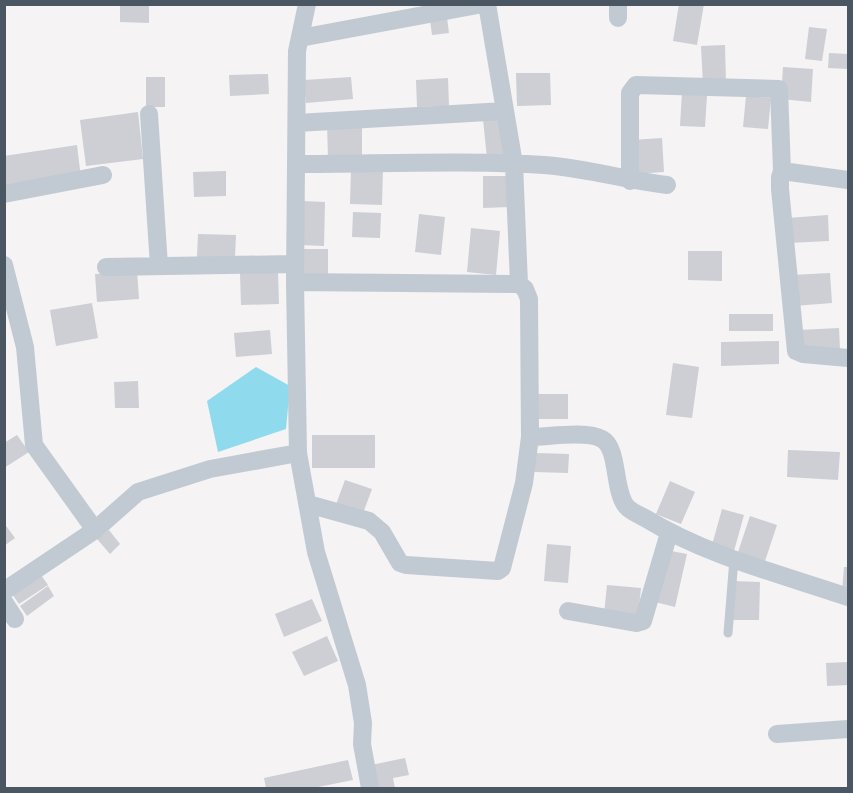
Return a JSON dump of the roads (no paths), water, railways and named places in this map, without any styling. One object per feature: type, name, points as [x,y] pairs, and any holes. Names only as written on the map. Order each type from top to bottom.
[{"type":"street","points":[[308,4],[297,51],[295,273],[298,453],[316,552],[357,685],[363,723],[362,744],[370,789]]},
{"type":"street","points":[[300,38],[485,4],[514,164],[519,284]]},
{"type":"street","points":[[630,181],[630,93],[636,85],[779,89],[783,171],[780,177],[780,200],[796,351],[799,357],[849,358]]},
{"type":"street","points":[[297,123],[505,111]]},
{"type":"street","points":[[149,114],[159,266]]},
{"type":"street","points":[[296,164],[514,164],[577,169],[630,181],[667,185]]},
{"type":"street","points":[[783,171],[849,180]]},
{"type":"street","points":[[4,194],[103,175]]},
{"type":"street","points":[[4,265],[25,347],[34,445],[95,530]]},
{"type":"street","points":[[106,267],[159,266],[519,284],[525,289],[529,299],[530,437],[524,483],[502,568],[498,571],[406,565],[400,563],[382,532],[369,521],[308,504]]},
{"type":"street","points":[[530,437],[586,435],[602,438],[610,446],[619,492],[626,507],[669,533],[734,559],[849,597]]},
{"type":"street","points":[[4,591],[95,530],[138,492],[210,469],[298,453]]},
{"type":"street","points":[[568,611],[636,623],[643,621],[669,533]]},
{"type":"street","points":[[4,602],[15,619]]},
{"type":"street","points":[[777,734],[849,729]]},
{"type":"lane","points":[[728,633],[734,559]]},
{"type":"water","points":[[256,367],[290,386],[286,429],[218,452],[207,401]]}]
